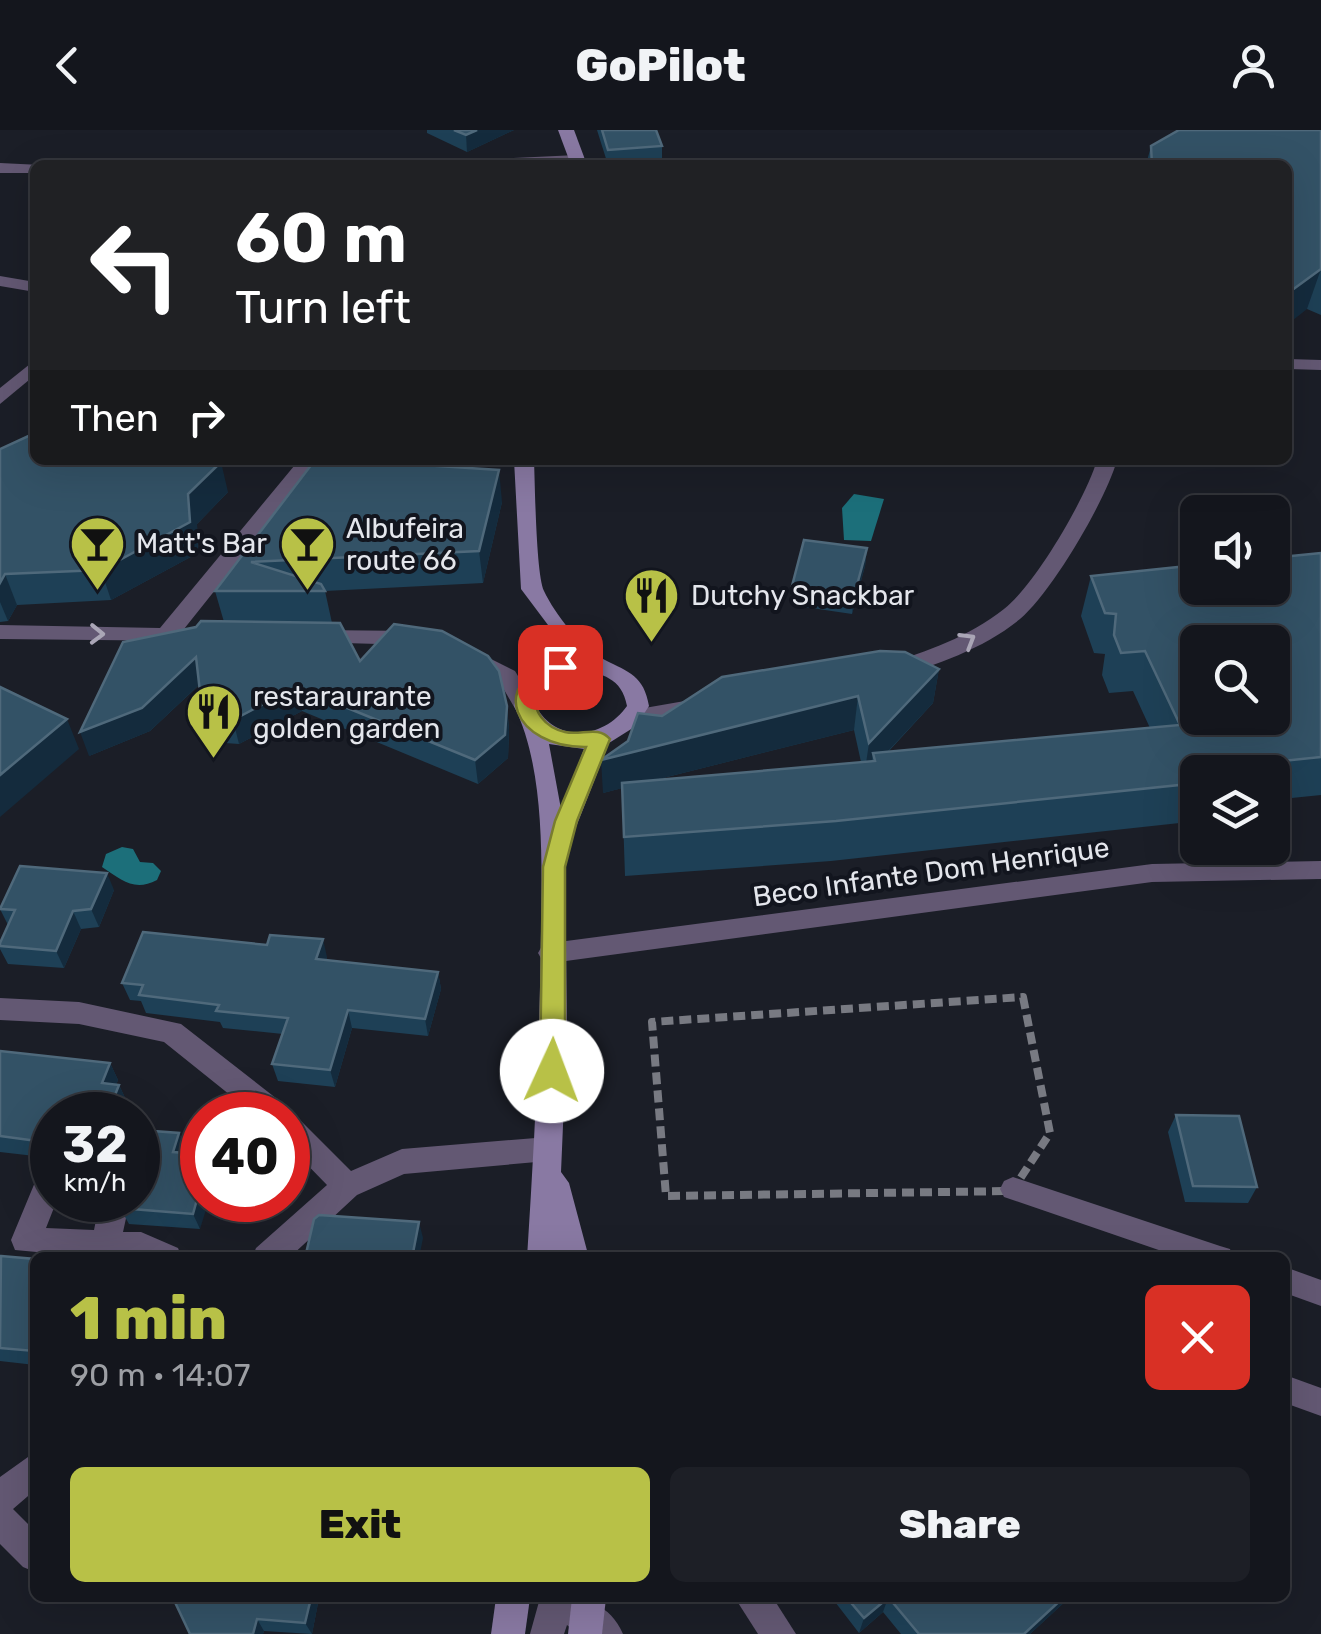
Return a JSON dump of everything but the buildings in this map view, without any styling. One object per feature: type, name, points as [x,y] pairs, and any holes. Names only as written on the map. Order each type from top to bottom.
[{"type":"street","points":[[566,130],[577,160]]},
{"type":"street","points":[[0,168],[30,168]]},
{"type":"street","points":[[0,281],[30,287]]},
{"type":"street","points":[[1292,364],[1321,365]]},
{"type":"street","points":[[0,398],[30,370]]},
{"type":"street","points":[[166,636],[305,465]]},
{"type":"street","points":[[524,465],[532,589],[570,643],[596,664]]},
{"type":"street","points":[[872,676],[954,649],[1014,613],[1090,504],[1106,465]]},
{"type":"street","points":[[544,674],[549,618]]},
{"type":"street","points":[[0,632],[204,636]]},
{"type":"street","points":[[298,636],[412,637],[446,644],[507,676],[529,714],[548,792],[554,867],[554,1032],[542,1252]]},
{"type":"street","points":[[577,663],[596,664],[620,673],[631,682],[638,706],[625,727],[599,739],[561,740],[529,714],[533,683],[544,674],[577,663]]},
{"type":"street","points":[[633,718],[724,700]]},
{"type":"street","points":[[554,867],[566,821],[599,739]]},
{"type":"street","name":"Beco Infante Dom Henrique","points":[[551,953],[1152,872],[1321,870]]},
{"type":"street","points":[[0,1009],[80,1014],[171,1032],[247,1092]]},
{"type":"street","points":[[310,1149],[347,1186]]},
{"type":"street","points":[[274,1252],[347,1186],[402,1162],[548,1149]]},
{"type":"street","points":[[548,1149],[573,1252]]},
{"type":"street","points":[[33,1222],[26,1240],[141,1246],[154,1252]]},
{"type":"street","points":[[106,1244],[111,1222]]},
{"type":"street","points":[[0,1499],[30,1472]]},
{"type":"street","points":[[0,1520],[30,1550]]},
{"type":"street","points":[[508,1634],[512,1602]]},
{"type":"street","points":[[755,1602],[779,1634]]},
{"type":"street","points":[[547,1634],[581,1613]]},
{"type":"lane","points":[[1013,1188],[1202,1252]]},
{"type":"lane","points":[[1290,1282],[1321,1293]]},
{"type":"lane","points":[[1290,1392],[1321,1402]]},
{"type":"path","points":[[1022,997],[1050,1133],[1013,1188],[666,1196],[652,1022],[1022,997]]},
{"type":"water","points":[[854,494],[884,499],[871,541],[844,540],[842,508]]},
{"type":"water","points":[[122,847],[133,849],[140,862],[153,863],[161,871],[157,880],[135,885],[102,867],[106,854]]},
{"type":"place","name":"Matt's Bar","points":[[97,592]]},
{"type":"place","name":"Albufeira route 66","points":[[307,593]]},
{"type":"place","name":"Dutchy Snackbar","points":[[652,644]]},
{"type":"place","name":"restaraurante golden garden","points":[[214,761]]},
{"type":"route","points":[[552,1071],[554,867],[566,821],[599,739],[561,740],[532,722],[525,706],[527,694],[533,683],[560,667]]}]
